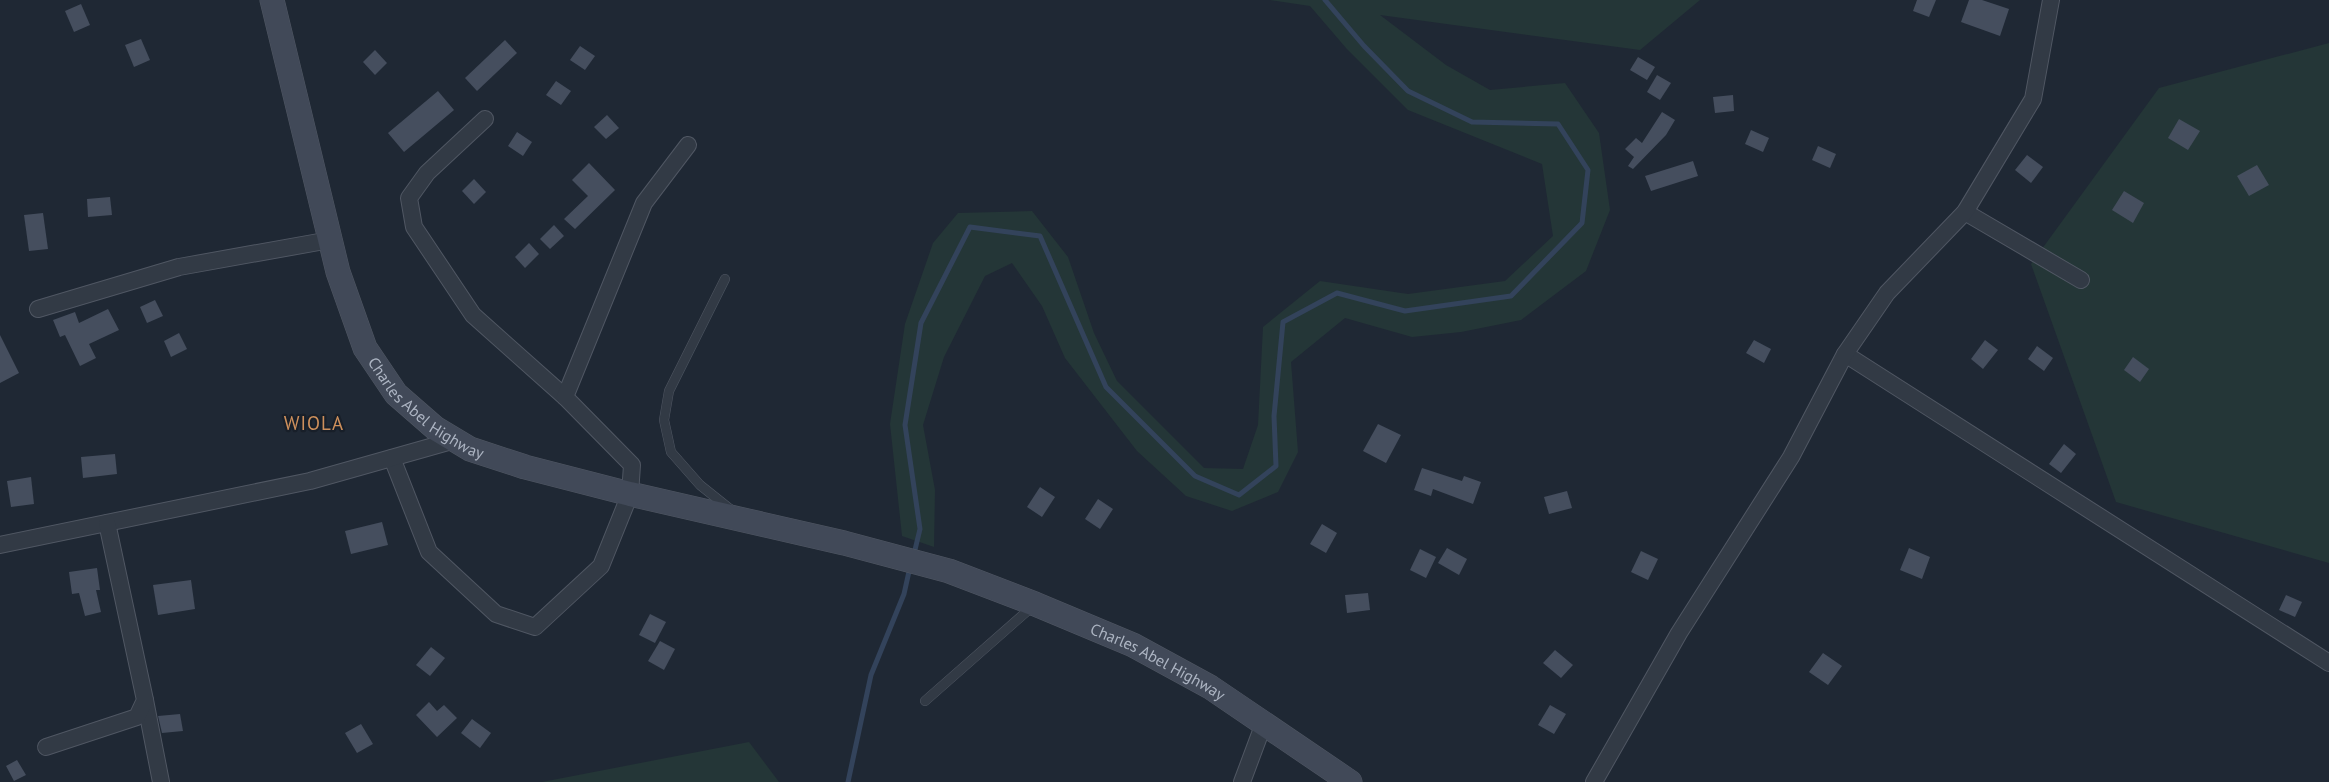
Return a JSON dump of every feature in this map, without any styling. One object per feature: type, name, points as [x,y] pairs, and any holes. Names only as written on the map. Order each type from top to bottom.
[{"type":"main road","name":"Charles Abel Highway","points":[[272,0],[338,272],[365,348],[396,394],[435,428],[470,449],[524,467],[630,494],[742,518],[949,571],[1035,604],[1133,645],[1210,687],[1350,782]]},
{"type":"street","points":[[1594,782],[1679,633],[1791,457],[1845,354],[1888,293],[1965,212],[2033,98],[2051,0]]},
{"type":"street","points":[[392,458],[430,552],[496,614],[535,627],[602,566],[630,494],[632,465],[565,398],[473,315],[414,227],[408,198],[427,173],[486,119]]},
{"type":"street","points":[[565,398],[644,203],[688,145]]},
{"type":"street","points":[[1965,212],[2081,280]]},
{"type":"street","points":[[38,309],[179,267],[330,240]]},
{"type":"street","points":[[1845,354],[2329,663]]},
{"type":"street","points":[[0,545],[310,481],[454,440]]},
{"type":"street","points":[[107,523],[161,782]]},
{"type":"street","points":[[46,747],[137,717],[145,700]]},
{"type":"street","points":[[1242,782],[1264,723]]},
{"type":"lane","points":[[725,279],[669,391],[664,420],[671,452],[700,485],[742,518]]},
{"type":"lane","points":[[925,701],[1035,604]]},
{"type":"shaded area","points":[[1270,0],[1700,0],[1640,50],[1380,15],[1446,65],[1490,90],[1565,83],[1599,133],[1610,210],[1586,271],[1521,320],[1461,332],[1412,337],[1345,318],[1291,362],[1298,452],[1278,492],[1232,511],[1186,496],[1137,451],[1065,358],[1042,306],[1012,263],[985,276],[944,357],[923,425],[935,490],[934,547],[902,536],[890,424],[905,324],[933,243],[958,213],[1032,211],[1068,257],[1094,333],[1117,381],[1204,468],[1243,469],[1258,425],[1263,327],[1320,281],[1408,294],[1505,281],[1553,236],[1542,164],[1408,110],[1346,48],[1310,6]]},
{"type":"shaded area","points":[[2329,43],[2329,563],[2116,502],[2031,264],[2159,88]]},
{"type":"shaded area","points":[[749,742],[779,782],[542,782]]},
{"type":"building","points":[[1917,0],[1936,0],[1929,17],[1913,11]]},
{"type":"building","points":[[1969,0],[1982,0],[2009,9],[2000,36],[1961,22]]},
{"type":"building","points":[[81,4],[90,25],[74,32],[65,11]]},
{"type":"building","points":[[141,39],[150,60],[134,67],[125,45]]},
{"type":"building","points":[[505,40],[517,53],[477,91],[465,78]]},
{"type":"building","points":[[580,46],[595,56],[585,70],[570,60]]},
{"type":"building","points":[[375,50],[387,63],[375,75],[363,62]]},
{"type":"building","points":[[1638,57],[1655,67],[1647,80],[1630,70]]},
{"type":"building","points":[[1657,75],[1671,83],[1660,100],[1647,92]]},
{"type":"building","points":[[556,81],[571,91],[561,105],[546,95]]},
{"type":"building","points":[[438,91],[454,110],[404,152],[388,133]]},
{"type":"building","points":[[1733,95],[1734,111],[1715,113],[1713,97]]},
{"type":"building","points":[[1662,112],[1675,120],[1666,135],[1633,169],[1628,166],[1634,157],[1625,149],[1636,138],[1642,143]]},
{"type":"building","points":[[607,115],[619,128],[606,139],[594,127]]},
{"type":"building","points":[[2179,119],[2200,131],[2188,150],[2168,138]]},
{"type":"building","points":[[1751,130],[1769,138],[1763,152],[1745,144]]},
{"type":"building","points":[[517,132],[532,142],[523,156],[508,146]]},
{"type":"building","points":[[1818,146],[1836,154],[1830,168],[1812,160]]},
{"type":"building","points":[[2027,155],[2043,167],[2031,183],[2015,170]]},
{"type":"building","points":[[1693,161],[1698,176],[1651,191],[1645,176]]},
{"type":"building","points":[[589,163],[615,190],[575,229],[564,219],[588,196],[572,180]]},
{"type":"building","points":[[2257,165],[2269,185],[2249,196],[2237,176]]},
{"type":"building","points":[[474,179],[486,192],[474,204],[462,191]]},
{"type":"building","points":[[2124,191],[2144,203],[2133,223],[2112,210]]},
{"type":"building","points":[[110,197],[112,215],[88,217],[87,199]]},
{"type":"building","points":[[43,213],[48,249],[29,251],[24,215]]},
{"type":"building","points":[[554,225],[564,236],[550,249],[540,239]]},
{"type":"building","points":[[529,243],[539,254],[525,268],[515,257]]},
{"type":"building","points":[[155,300],[163,316],[147,323],[140,307]]},
{"type":"building","points":[[108,309],[119,330],[89,344],[96,358],[80,366],[65,335],[60,337],[53,320],[75,312],[79,323]]},
{"type":"building","points":[[179,333],[187,349],[171,357],[164,341]]},
{"type":"building","points":[[0,335],[19,373],[0,383]]},
{"type":"building","points":[[1754,340],[1771,349],[1764,363],[1746,353]]},
{"type":"building","points":[[1985,340],[1998,350],[1983,369],[1971,359]]},
{"type":"building","points":[[2037,346],[2053,358],[2044,371],[2028,359]]},
{"type":"building","points":[[2133,357],[2149,369],[2140,382],[2124,370]]},
{"type":"building","points":[[1378,424],[1401,435],[1386,463],[1363,451]]},
{"type":"building","points":[[2064,444],[2076,454],[2061,473],[2049,464]]},
{"type":"building","points":[[115,454],[117,474],[83,478],[81,457]]},
{"type":"building","points":[[1422,468],[1462,481],[1464,476],[1481,482],[1473,504],[1433,489],[1431,496],[1414,490]]},
{"type":"building","points":[[31,477],[34,504],[11,507],[7,481]]},
{"type":"building","points":[[1040,487],[1055,497],[1042,517],[1027,507]]},
{"type":"building","points":[[1567,491],[1572,508],[1549,514],[1544,497]]},
{"type":"building","points":[[1098,499],[1113,509],[1100,529],[1085,519]]},
{"type":"building","points":[[382,522],[388,545],[351,554],[345,531]]},
{"type":"building","points":[[1322,524],[1337,533],[1326,553],[1310,544]]},
{"type":"building","points":[[1447,548],[1467,559],[1459,575],[1438,563]]},
{"type":"building","points":[[1909,548],[1930,557],[1922,579],[1900,570]]},
{"type":"building","points":[[1420,549],[1436,557],[1426,578],[1410,570]]},
{"type":"building","points":[[1641,551],[1658,559],[1648,580],[1631,572]]},
{"type":"building","points":[[97,568],[100,590],[96,590],[101,612],[85,616],[79,593],[72,594],[69,572]]},
{"type":"building","points":[[191,580],[195,609],[158,615],[153,585]]},
{"type":"building","points":[[1368,593],[1370,610],[1347,613],[1345,595]]},
{"type":"building","points":[[2286,595],[2302,602],[2295,617],[2279,610]]},
{"type":"building","points":[[650,614],[666,622],[655,643],[639,635]]},
{"type":"building","points":[[660,641],[675,649],[664,670],[648,661]]},
{"type":"building","points":[[431,647],[445,658],[430,676],[416,665]]},
{"type":"building","points":[[1555,650],[1573,665],[1561,678],[1543,663]]},
{"type":"building","points":[[1823,653],[1842,666],[1828,685],[1809,672]]},
{"type":"building","points":[[429,702],[437,711],[444,705],[457,718],[437,737],[416,715]]},
{"type":"building","points":[[1550,705],[1566,714],[1554,734],[1538,725]]},
{"type":"building","points":[[180,714],[183,731],[162,733],[158,716]]},
{"type":"building","points":[[472,719],[491,733],[480,748],[461,733]]},
{"type":"building","points":[[361,724],[373,744],[357,753],[345,733]]},
{"type":"building","points":[[17,760],[26,775],[14,781],[6,766]]},
{"type":"waterway","points":[[914,554],[920,529],[905,425],[921,323],[970,227],[1040,236],[1106,387],[1195,476],[1239,495],[1276,466],[1274,416],[1283,322],[1337,293],[1405,311],[1511,296],[1582,223],[1588,170],[1558,124],[1472,122],[1408,91],[1364,46],[1325,0]]},
{"type":"waterway","points":[[848,782],[871,675],[904,594],[910,567]]},
{"type":"district","name":"WIOLA","points":[[314,423]]}]
